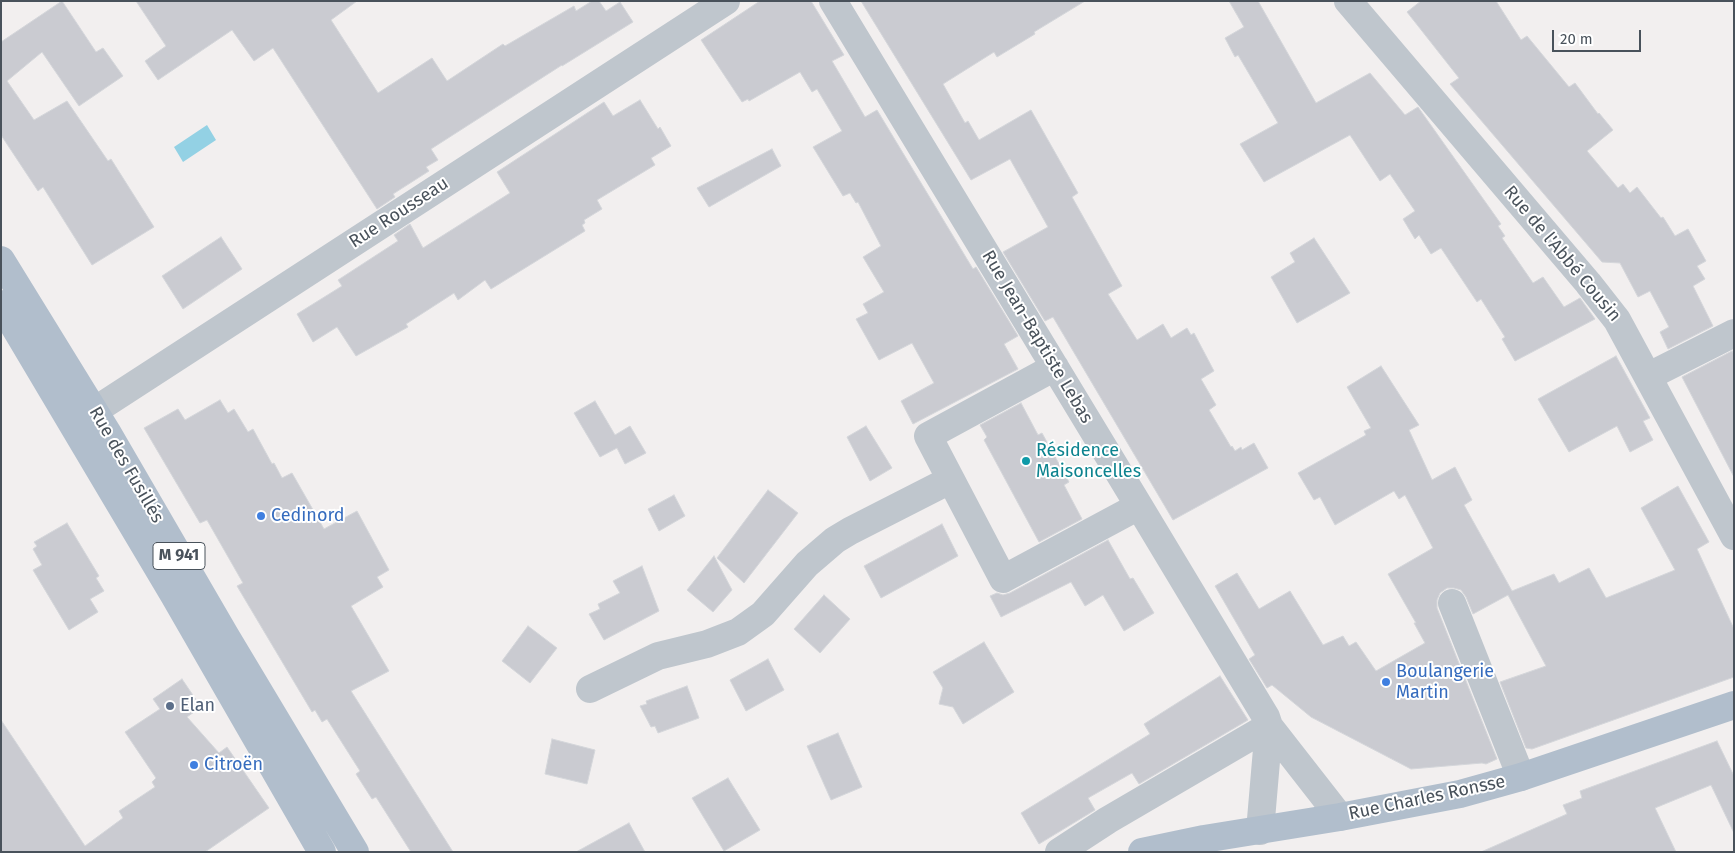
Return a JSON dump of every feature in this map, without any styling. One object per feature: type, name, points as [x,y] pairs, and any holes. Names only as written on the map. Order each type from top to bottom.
[{"type":"main road","name":"Rue des Fusillés","points":[[1,260],[174,595],[322,852]]},
{"type":"main road","name":"Rue des Fusillés","points":[[1,304],[83,418],[215,618],[355,852]]},
{"type":"main road","name":"Rue Charles Ronsse","points":[[1142,852],[1204,839],[1340,817],[1460,794],[1521,777],[1734,705]]},
{"type":"street","name":"Rue Rousseau","points":[[83,418],[726,1]]},
{"type":"street","name":"Rue Jean-Baptiste Lebas","points":[[833,1],[1266,717],[1269,726],[1340,817]]},
{"type":"street","name":"Rue de l'Abbé Cousin","points":[[1348,1],[1598,295],[1622,327],[1734,536]]},
{"type":"street","points":[[1649,376],[1734,333]]},
{"type":"street","points":[[1055,367],[928,436],[1003,579],[1139,506]]},
{"type":"street","points":[[590,689],[658,656],[707,644],[738,632],[763,614],[807,564],[835,540],[950,480]]},
{"type":"street","points":[[1452,602],[1521,777]]},
{"type":"street","points":[[1260,831],[1269,726]]},
{"type":"street","points":[[1059,852],[1108,820],[1269,726]]},
{"type":"water","points":[[207,125],[216,140],[183,162],[174,147]]},
{"type":"building","points":[[62,1],[96,52],[103,48],[123,76],[79,106],[42,52],[7,81],[34,120],[67,101],[108,161],[111,159],[154,227],[92,265],[43,187],[38,191],[1,135],[1,42]]},
{"type":"building","points":[[136,1],[357,1],[331,20],[378,93],[432,58],[447,81],[503,44],[505,46],[574,6],[576,11],[592,1],[599,1],[606,11],[620,2],[633,22],[431,149],[438,160],[426,167],[429,171],[393,194],[395,197],[377,209],[273,48],[254,61],[232,30],[158,80],[145,61],[166,46]]},
{"type":"building","points":[[760,1],[811,1],[844,55],[832,61],[865,117],[877,110],[973,269],[976,267],[1018,336],[1004,344],[1018,369],[913,424],[901,401],[934,383],[912,343],[879,360],[856,319],[868,313],[863,304],[884,292],[863,257],[881,246],[858,202],[856,203],[850,193],[843,196],[813,147],[842,131],[817,89],[812,92],[800,72],[749,101],[748,99],[742,102],[701,40]]},
{"type":"building","points":[[861,1],[1085,1],[997,57],[994,52],[943,84],[965,123],[968,121],[979,140],[1031,110],[1078,193],[1072,197],[1122,286],[1108,294],[1137,340],[1163,324],[1171,338],[1187,328],[1191,335],[1194,333],[1214,371],[1201,379],[1216,405],[1209,410],[1235,451],[1241,447],[1242,450],[1254,443],[1268,468],[1173,520],[1053,317],[1045,321],[1003,252],[1048,227],[1010,159],[971,180]]},
{"type":"building","points":[[1229,1],[1258,1],[1316,103],[1370,73],[1405,115],[1418,107],[1501,224],[1498,226],[1505,236],[1502,238],[1533,283],[1543,277],[1564,307],[1580,298],[1595,319],[1515,361],[1502,339],[1505,337],[1481,299],[1477,302],[1441,248],[1431,254],[1419,235],[1415,239],[1403,219],[1415,211],[1390,174],[1380,181],[1350,135],[1264,182],[1240,144],[1278,123],[1238,55],[1235,57],[1225,38],[1244,27]]},
{"type":"building","points":[[1421,1],[1496,1],[1521,40],[1527,36],[1569,87],[1575,83],[1598,114],[1613,130],[1587,151],[1618,188],[1623,184],[1630,193],[1637,187],[1661,218],[1663,217],[1675,236],[1688,229],[1706,261],[1697,266],[1705,279],[1693,286],[1713,326],[1668,349],[1660,332],[1669,327],[1650,291],[1638,297],[1620,263],[1602,262],[1450,84],[1459,78],[1407,12]]},
{"type":"building","points":[[640,100],[671,146],[651,158],[655,165],[597,200],[602,209],[584,220],[585,223],[582,225],[585,231],[491,289],[485,280],[458,300],[454,293],[406,324],[408,327],[356,356],[337,327],[313,342],[297,314],[342,286],[338,280],[398,241],[394,235],[410,224],[423,248],[510,193],[497,172],[604,102],[613,116]]},
{"type":"building","points":[[772,149],[781,166],[709,207],[697,188]]},
{"type":"building","points":[[221,237],[242,269],[183,309],[162,276]]},
{"type":"building","points":[[1314,238],[1350,293],[1297,323],[1271,277],[1295,262],[1290,253]]},
{"type":"building","points":[[1732,351],[1734,354],[1734,477],[1682,377]]},
{"type":"building","points":[[1616,356],[1650,418],[1643,421],[1653,440],[1630,452],[1617,426],[1569,452],[1538,399]]},
{"type":"building","points":[[1381,366],[1419,425],[1409,430],[1432,480],[1455,467],[1472,500],[1464,505],[1512,591],[1554,574],[1559,583],[1589,568],[1606,598],[1675,570],[1641,508],[1678,486],[1709,542],[1697,549],[1734,629],[1734,677],[1532,749],[1526,748],[1500,682],[1546,666],[1508,595],[1473,614],[1461,590],[1447,588],[1440,593],[1437,600],[1437,608],[1497,759],[1486,764],[1411,769],[1311,717],[1272,685],[1267,688],[1249,659],[1255,655],[1215,586],[1237,573],[1259,609],[1290,591],[1323,645],[1343,636],[1349,646],[1356,642],[1376,671],[1425,643],[1414,623],[1416,623],[1388,574],[1433,548],[1405,495],[1399,499],[1394,491],[1335,525],[1320,497],[1314,500],[1298,473],[1366,435],[1364,431],[1371,428],[1347,387]]},
{"type":"building","points":[[220,400],[228,413],[234,409],[248,432],[253,429],[282,478],[292,473],[324,529],[357,511],[389,570],[377,577],[383,587],[351,606],[389,671],[351,691],[453,852],[411,852],[376,797],[372,799],[356,774],[360,771],[327,719],[322,722],[315,710],[312,712],[237,586],[243,583],[207,520],[200,523],[144,428],[178,409],[185,420]]},
{"type":"building","points":[[595,401],[615,435],[630,426],[646,453],[625,464],[617,448],[600,457],[574,413]]},
{"type":"building","name":"Résidence Maisoncelles","points":[[1021,403],[1038,435],[1042,433],[1069,482],[1064,485],[1082,519],[1039,542],[984,440],[987,437],[980,425]]},
{"type":"building","points":[[866,426],[892,468],[870,481],[847,437]]},
{"type":"building","points":[[768,490],[798,513],[744,583],[717,558]]},
{"type":"building","points":[[674,495],[685,516],[659,531],[648,509]]},
{"type":"building","points":[[67,523],[99,576],[96,578],[104,591],[90,599],[98,612],[69,630],[33,570],[42,565],[33,549],[37,546],[34,542]]},
{"type":"building","points":[[942,524],[958,556],[881,598],[864,566]]},
{"type":"building","points":[[1108,540],[1130,579],[1133,578],[1154,613],[1124,631],[1103,595],[1085,606],[1071,582],[1001,617],[990,596],[997,593],[1003,595],[1010,593]]},
{"type":"building","points":[[714,556],[732,590],[713,612],[687,590]]},
{"type":"building","points":[[642,566],[659,611],[604,640],[589,614],[600,609],[598,604],[620,593],[613,581]]},
{"type":"building","points":[[824,595],[850,619],[820,653],[794,629]]},
{"type":"building","points":[[528,626],[557,648],[530,683],[502,661]]},
{"type":"building","points":[[984,642],[1014,692],[963,724],[953,707],[939,704],[943,688],[933,672]]},
{"type":"building","points":[[768,659],[784,690],[746,711],[730,680]]},
{"type":"building","points":[[1220,676],[1248,720],[1139,784],[1132,773],[1088,798],[1095,810],[1039,844],[1021,813],[1150,734],[1144,724]]},
{"type":"building","name":"Citroën","points":[[182,679],[201,707],[187,717],[219,753],[227,747],[269,808],[205,852],[1,852],[1,720],[85,846],[123,818],[119,811],[155,787],[152,782],[156,778],[125,732],[160,709],[153,699]]},
{"type":"building","points":[[687,686],[699,718],[658,733],[655,726],[651,727],[640,706],[647,704],[646,701]]},
{"type":"building","points":[[838,733],[862,787],[831,800],[807,746]]},
{"type":"building","points":[[552,739],[595,750],[587,784],[545,774]]},
{"type":"building","points":[[1717,741],[1734,776],[1734,833],[1711,785],[1655,808],[1676,852],[1481,852],[1567,814],[1563,805],[1582,798],[1580,791]]},
{"type":"building","points":[[728,778],[760,830],[724,851],[692,798]]},
{"type":"building","points":[[629,823],[645,852],[576,852]]},
{"type":"place","name":"Résidence Maisoncelles","points":[[1026,461]]},
{"type":"place","name":"Cedinord","points":[[261,516]]},
{"type":"place","name":"Boulangerie Martin","points":[[1386,682]]},
{"type":"place","name":"Elan","points":[[170,706]]},
{"type":"place","name":"Citroën","points":[[194,765]]}]
